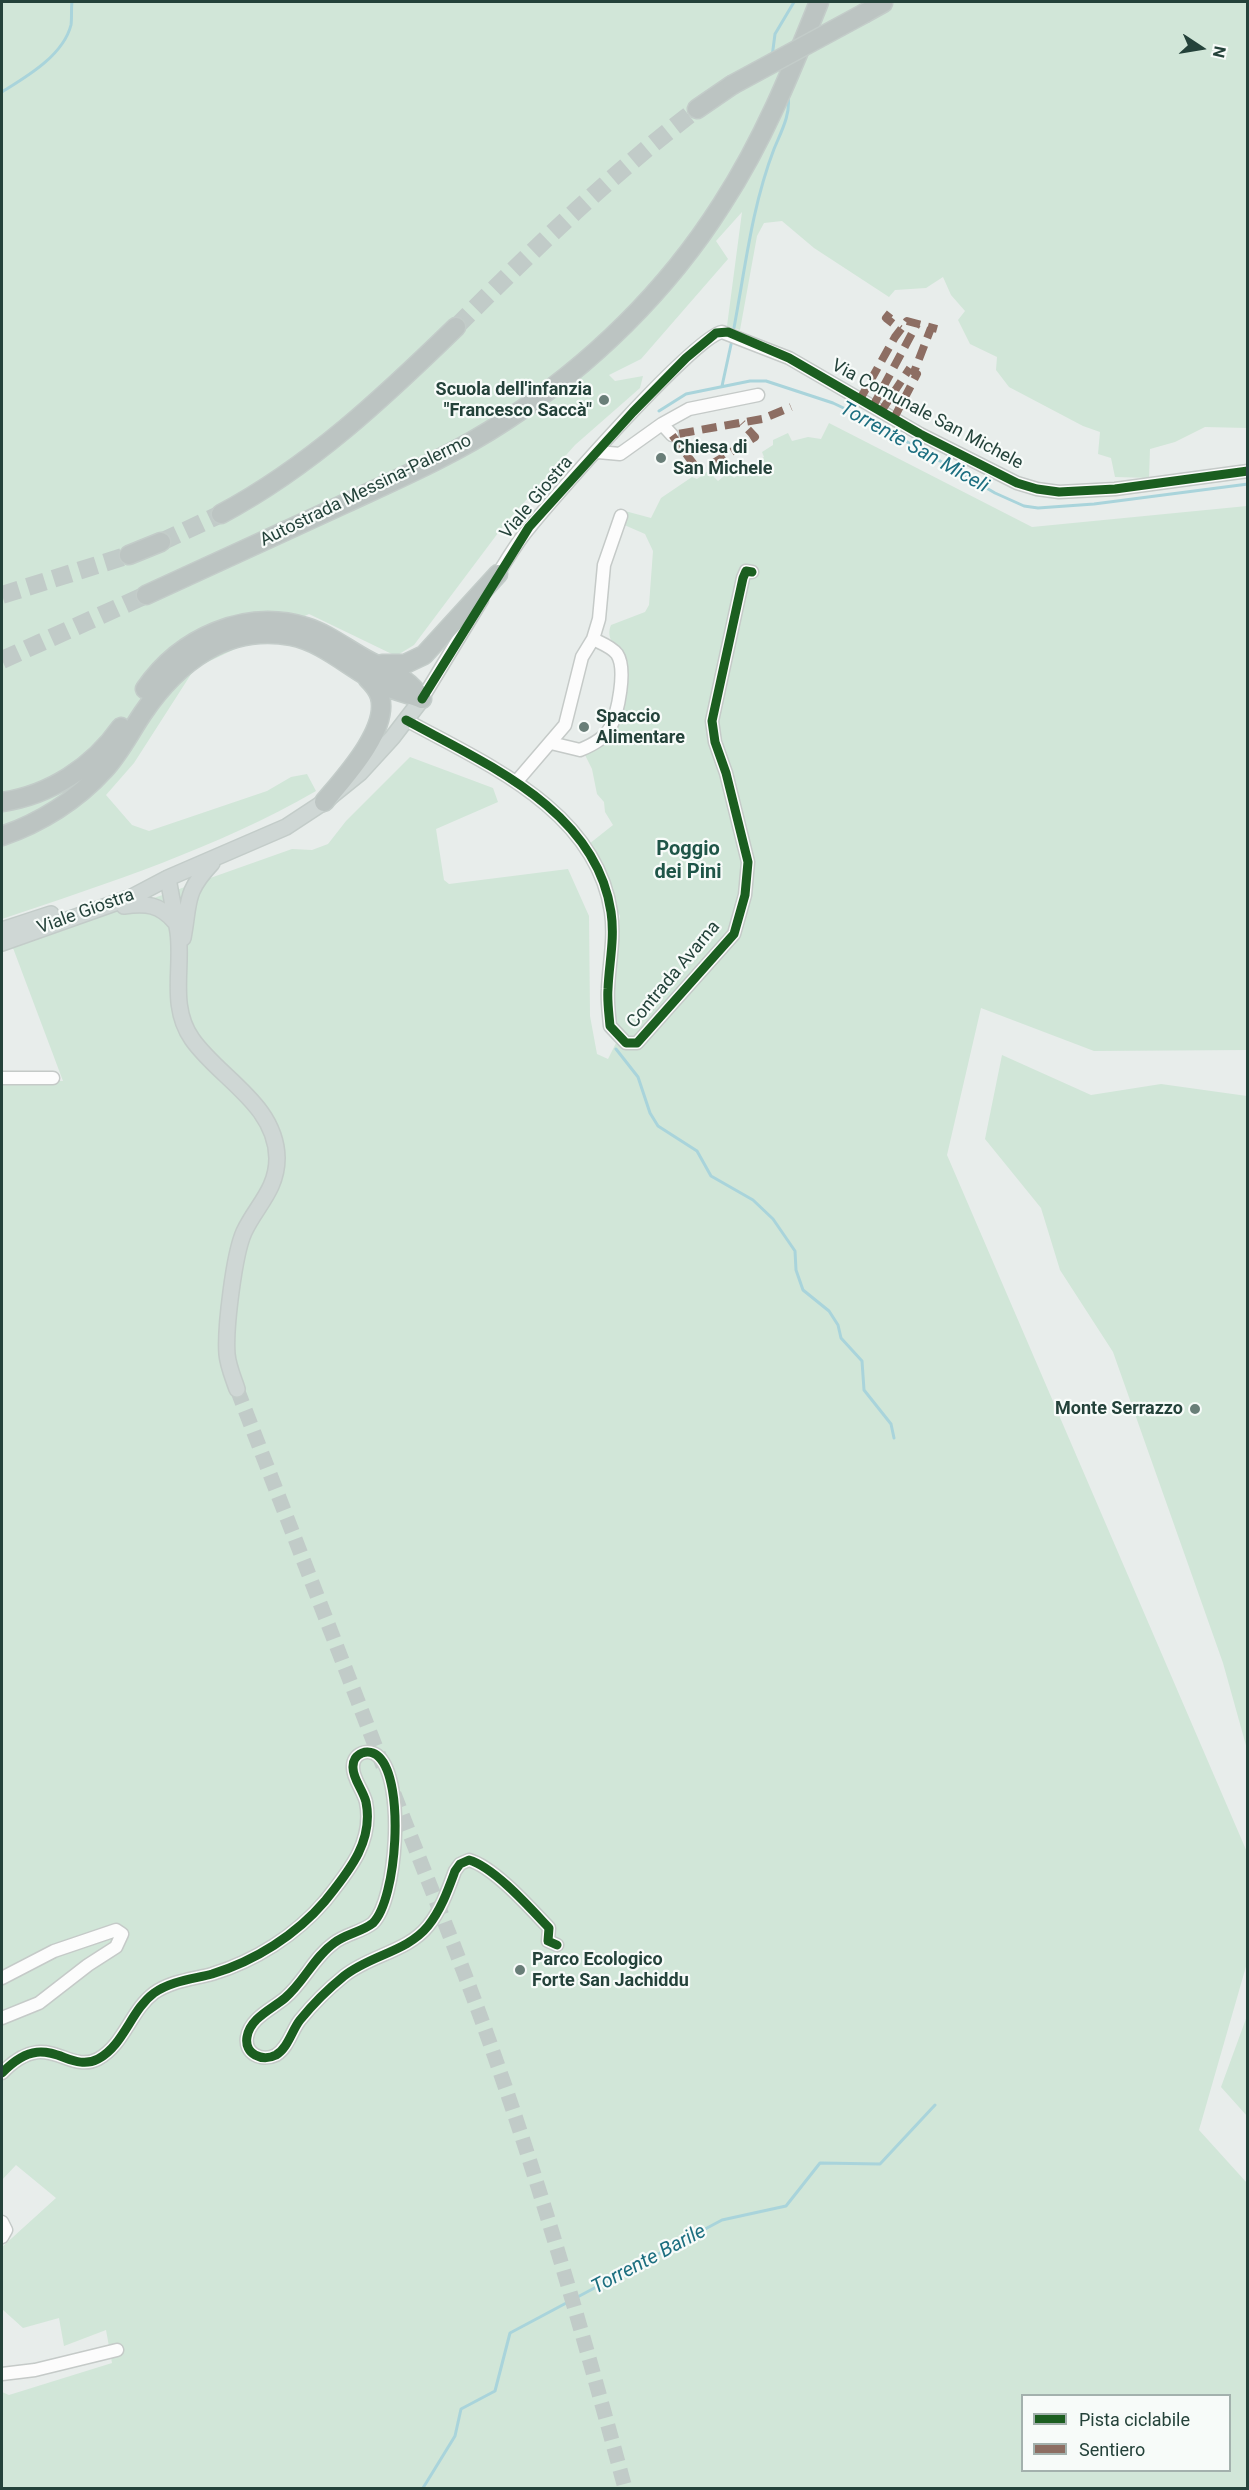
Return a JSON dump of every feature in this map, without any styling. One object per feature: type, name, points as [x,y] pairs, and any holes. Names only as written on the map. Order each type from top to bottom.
[{"type":"highway","name":"Autostrada Messina-Palermo","points":[[146,595],[399,478],[473,441],[522,410],[578,368],[627,323],[702,235],[752,154],[792,68],[819,2]]},
{"type":"highway","points":[[697,109],[732,85],[882,3]]},
{"type":"highway","points":[[221,514],[266,489],[315,455],[375,404],[456,327]]},
{"type":"highway","points":[[129,555],[161,542]]},
{"type":"highway","points":[[367,668],[397,665],[424,655],[498,574]]},
{"type":"highway","points":[[2,836],[46,816],[83,790],[113,760],[154,677],[177,654],[219,630],[250,622],[275,621],[304,626],[367,668],[383,685],[422,699]]},
{"type":"highway","points":[[324,802],[351,770],[380,722],[380,697],[367,668]]},
{"type":"highway","points":[[2,802],[49,788],[83,768],[138,710]]},
{"type":"main road","name":"Viale Giostra","points":[[2,942],[132,897],[168,878],[286,827],[324,802],[365,767],[422,699]]},
{"type":"main road","points":[[217,858],[192,887],[186,909],[179,962],[178,997],[186,1029],[198,1047],[260,1111],[271,1128],[276,1146],[277,1166],[273,1185],[246,1227],[237,1255],[227,1345],[229,1365],[237,1389]]},
{"type":"main road","name":"Viale Giostra","points":[[2,930],[131,886],[168,878]]},
{"type":"main road","points":[[168,878],[182,895],[186,909]]},
{"type":"main road","points":[[168,878],[179,962]]},
{"type":"main road","points":[[82,914],[123,906],[153,904],[167,913],[175,922]]},
{"type":"street","name":"Via Comunale San Michele","points":[[705,340],[717,333],[728,332],[789,358],[920,434],[1017,483],[1037,489],[1059,492],[1115,489],[1248,471]]},
{"type":"street","name":"Viale Giostra","points":[[422,699],[529,527],[705,340]]},
{"type":"street","points":[[598,452],[620,454],[662,424],[689,409],[758,395]]},
{"type":"street","points":[[662,424],[672,435]]},
{"type":"street","points":[[406,720],[517,781],[565,725],[582,657],[593,639],[602,606],[604,565],[621,516]]},
{"type":"street","name":"Contrada Avarna","points":[[517,781],[580,839],[594,865],[611,910],[613,946],[608,990],[610,1026],[626,1042],[637,1043],[734,934],[745,895],[748,862],[729,783],[715,742],[712,721],[743,579],[746,571],[752,572]]},
{"type":"street","points":[[550,743],[580,750],[601,738],[611,727],[621,684],[620,661],[614,650],[593,639]]},
{"type":"street","points":[[2,1078],[53,1078]]},
{"type":"street","points":[[2,2073],[21,2056],[37,2052],[85,2061],[98,2059],[112,2046],[143,2003],[159,1990],[231,1968],[255,1957],[315,1912],[355,1863],[362,1849],[367,1810],[353,1768],[353,1761],[361,1753],[373,1753],[382,1760],[395,1800],[393,1855],[381,1907],[373,1923],[332,1944],[286,1997],[258,2019],[247,2036],[248,2048],[253,2054],[262,2058],[274,2055],[284,2046],[301,2019],[344,1976],[358,1966],[416,1939],[437,1914],[459,1864],[469,1860],[483,1866],[540,1918],[549,1928],[548,1941],[557,1945]]},
{"type":"street","points":[[2,1978],[54,1951],[79,1944],[106,1931],[116,1930],[122,1934],[116,1947],[88,1965],[39,2003],[2,2018]]},
{"type":"street","points":[[2,2222],[6,2230],[2,2237]]},
{"type":"street","points":[[2,2374],[35,2370],[117,2350]]},
{"type":"green space","points":[[2,2],[1247,2],[1247,428],[1205,427],[1175,442],[1150,449],[1149,478],[1115,477],[1111,458],[1098,454],[1100,432],[1083,426],[1009,387],[996,370],[997,357],[970,344],[958,320],[965,311],[951,295],[943,277],[926,288],[895,290],[889,297],[814,248],[782,221],[764,223],[757,236],[740,330],[727,326],[742,212],[716,241],[728,259],[641,359],[609,375],[615,381],[643,376],[640,388],[575,445],[504,525],[414,645],[396,656],[309,614],[195,668],[134,763],[106,795],[132,825],[149,831],[267,791],[291,777],[307,774],[316,791],[240,830],[162,863],[2,919]]},
{"type":"green space","points":[[829,423],[1032,527],[1247,506],[1247,1050],[1094,1051],[981,1008],[947,1155],[1247,1852],[1247,1963],[1199,2130],[1247,2183],[1247,2488],[2,2488],[2,2392],[9,2395],[112,2363],[106,2330],[64,2346],[59,2318],[23,2328],[2,2309],[2,2247],[56,2198],[16,2165],[2,2180],[2,1078],[63,1081],[13,948],[292,849],[312,850],[328,844],[346,821],[410,757],[493,788],[498,802],[436,829],[444,880],[449,884],[568,869],[589,916],[590,1016],[597,1054],[608,1059],[623,1029],[614,1021],[620,916],[589,844],[613,825],[605,812],[604,802],[597,794],[592,769],[584,753],[611,733],[621,653],[610,637],[611,625],[645,612],[649,605],[653,551],[645,534],[622,524],[625,511],[651,518],[661,498],[692,477],[697,479],[708,471],[718,481],[729,472],[734,478],[764,457],[762,452],[773,445],[773,440],[788,433],[792,441],[808,437],[821,439]]},
{"type":"green space","points":[[1002,1055],[1091,1095],[1161,1084],[1247,1096],[1247,1749],[1223,1663],[1113,1352],[1060,1270],[1041,1208],[985,1139]]},
{"type":"green space","points":[[1247,2016],[1247,2116],[1221,2087]]},
{"type":"waterway","points":[[2,92],[42,65],[60,46],[71,25],[72,2]]},
{"type":"waterway","points":[[772,57],[775,34],[794,2]]},
{"type":"waterway","points":[[733,333],[754,217],[766,172],[787,116],[788,96]]},
{"type":"waterway","points":[[722,386],[732,340]]},
{"type":"waterway","name":"Torrente San Miceli","points":[[659,411],[686,394],[750,381],[766,381],[833,403],[873,422],[995,493],[1024,506],[1038,508],[1094,504],[1248,484]]},
{"type":"waterway","points":[[616,1049],[638,1077],[650,1113],[658,1126],[697,1151],[711,1176],[753,1200],[773,1219],[795,1251],[796,1270],[803,1290],[829,1311],[838,1325],[841,1338],[862,1361],[864,1390],[891,1424],[894,1438]]},
{"type":"waterway","name":"Torrente Barile","points":[[423,2488],[455,2436],[461,2409],[495,2391],[510,2333],[722,2220],[786,2206],[820,2163],[880,2164],[935,2105]]},
{"type":"tunnel","points":[[456,327],[603,187],[697,109]]},
{"type":"tunnel","points":[[161,542],[221,514]]},
{"type":"tunnel","points":[[2,595],[129,555]]},
{"type":"tunnel","points":[[2,660],[146,595]]},
{"type":"tunnel","points":[[237,1389],[383,1766]]},
{"type":"tunnel","points":[[394,1794],[469,1985],[511,2103],[563,2267],[625,2488]]},
{"type":"marked path","points":[[890,313],[886,318],[900,329]]},
{"type":"marked path","points":[[859,401],[895,337],[907,321],[937,329]]},
{"type":"marked path","points":[[872,408],[917,324]]},
{"type":"marked path","points":[[893,420],[917,374],[914,372],[931,328]]},
{"type":"marked path","points":[[880,413],[910,368]]},
{"type":"marked path","points":[[695,466],[672,435],[762,419],[791,407]]},
{"type":"marked path","points":[[712,464],[755,437],[742,423]]},
{"type":"cycle path","points":[[422,699],[529,527],[633,412],[686,358],[716,333],[728,332],[789,358],[920,434],[1017,483],[1037,489],[1059,492],[1115,489],[1248,471]]},
{"type":"cycle path","points":[[406,720],[470,754],[533,794],[561,818],[584,845],[601,876],[611,912],[612,941],[608,994],[610,1026],[626,1043],[637,1043],[734,934],[745,895],[748,862],[726,773],[715,742],[712,721],[743,578],[746,571],[752,572]]},
{"type":"cycle path","points":[[2,2073],[18,2060],[32,2053],[44,2052],[76,2061],[87,2062],[98,2059],[114,2045],[139,2009],[154,1993],[175,1983],[212,1974],[244,1962],[288,1936],[301,1925],[325,1901],[342,1879],[363,1843],[367,1817],[366,1802],[355,1776],[353,1763],[358,1755],[366,1752],[379,1757],[387,1770],[395,1814],[392,1867],[388,1890],[381,1910],[373,1923],[338,1940],[327,1949],[292,1992],[252,2024],[247,2037],[248,2048],[251,2052],[265,2058],[276,2055],[284,2048],[305,2014],[338,1981],[354,1969],[399,1948],[419,1935],[437,1913],[455,1871],[460,1864],[469,1860],[490,1871],[512,1890],[549,1928],[548,1941],[557,1945]]},
{"type":"place","name":"Scuola dell'infanzia \"Francesco Saccà\"","points":[[604,400]]},
{"type":"place","name":"Chiesa di San Michele","points":[[661,458]]},
{"type":"place","name":"Spaccio Alimentare","points":[[584,727]]},
{"type":"place","name":"Monte Serrazzo","points":[[1195,1409]]},
{"type":"place","name":"Parco Ecologico Forte San Jachiddu","points":[[520,1970]]},
{"type":"district","name":"Poggio dei Pini","points":[[688,862]]}]
